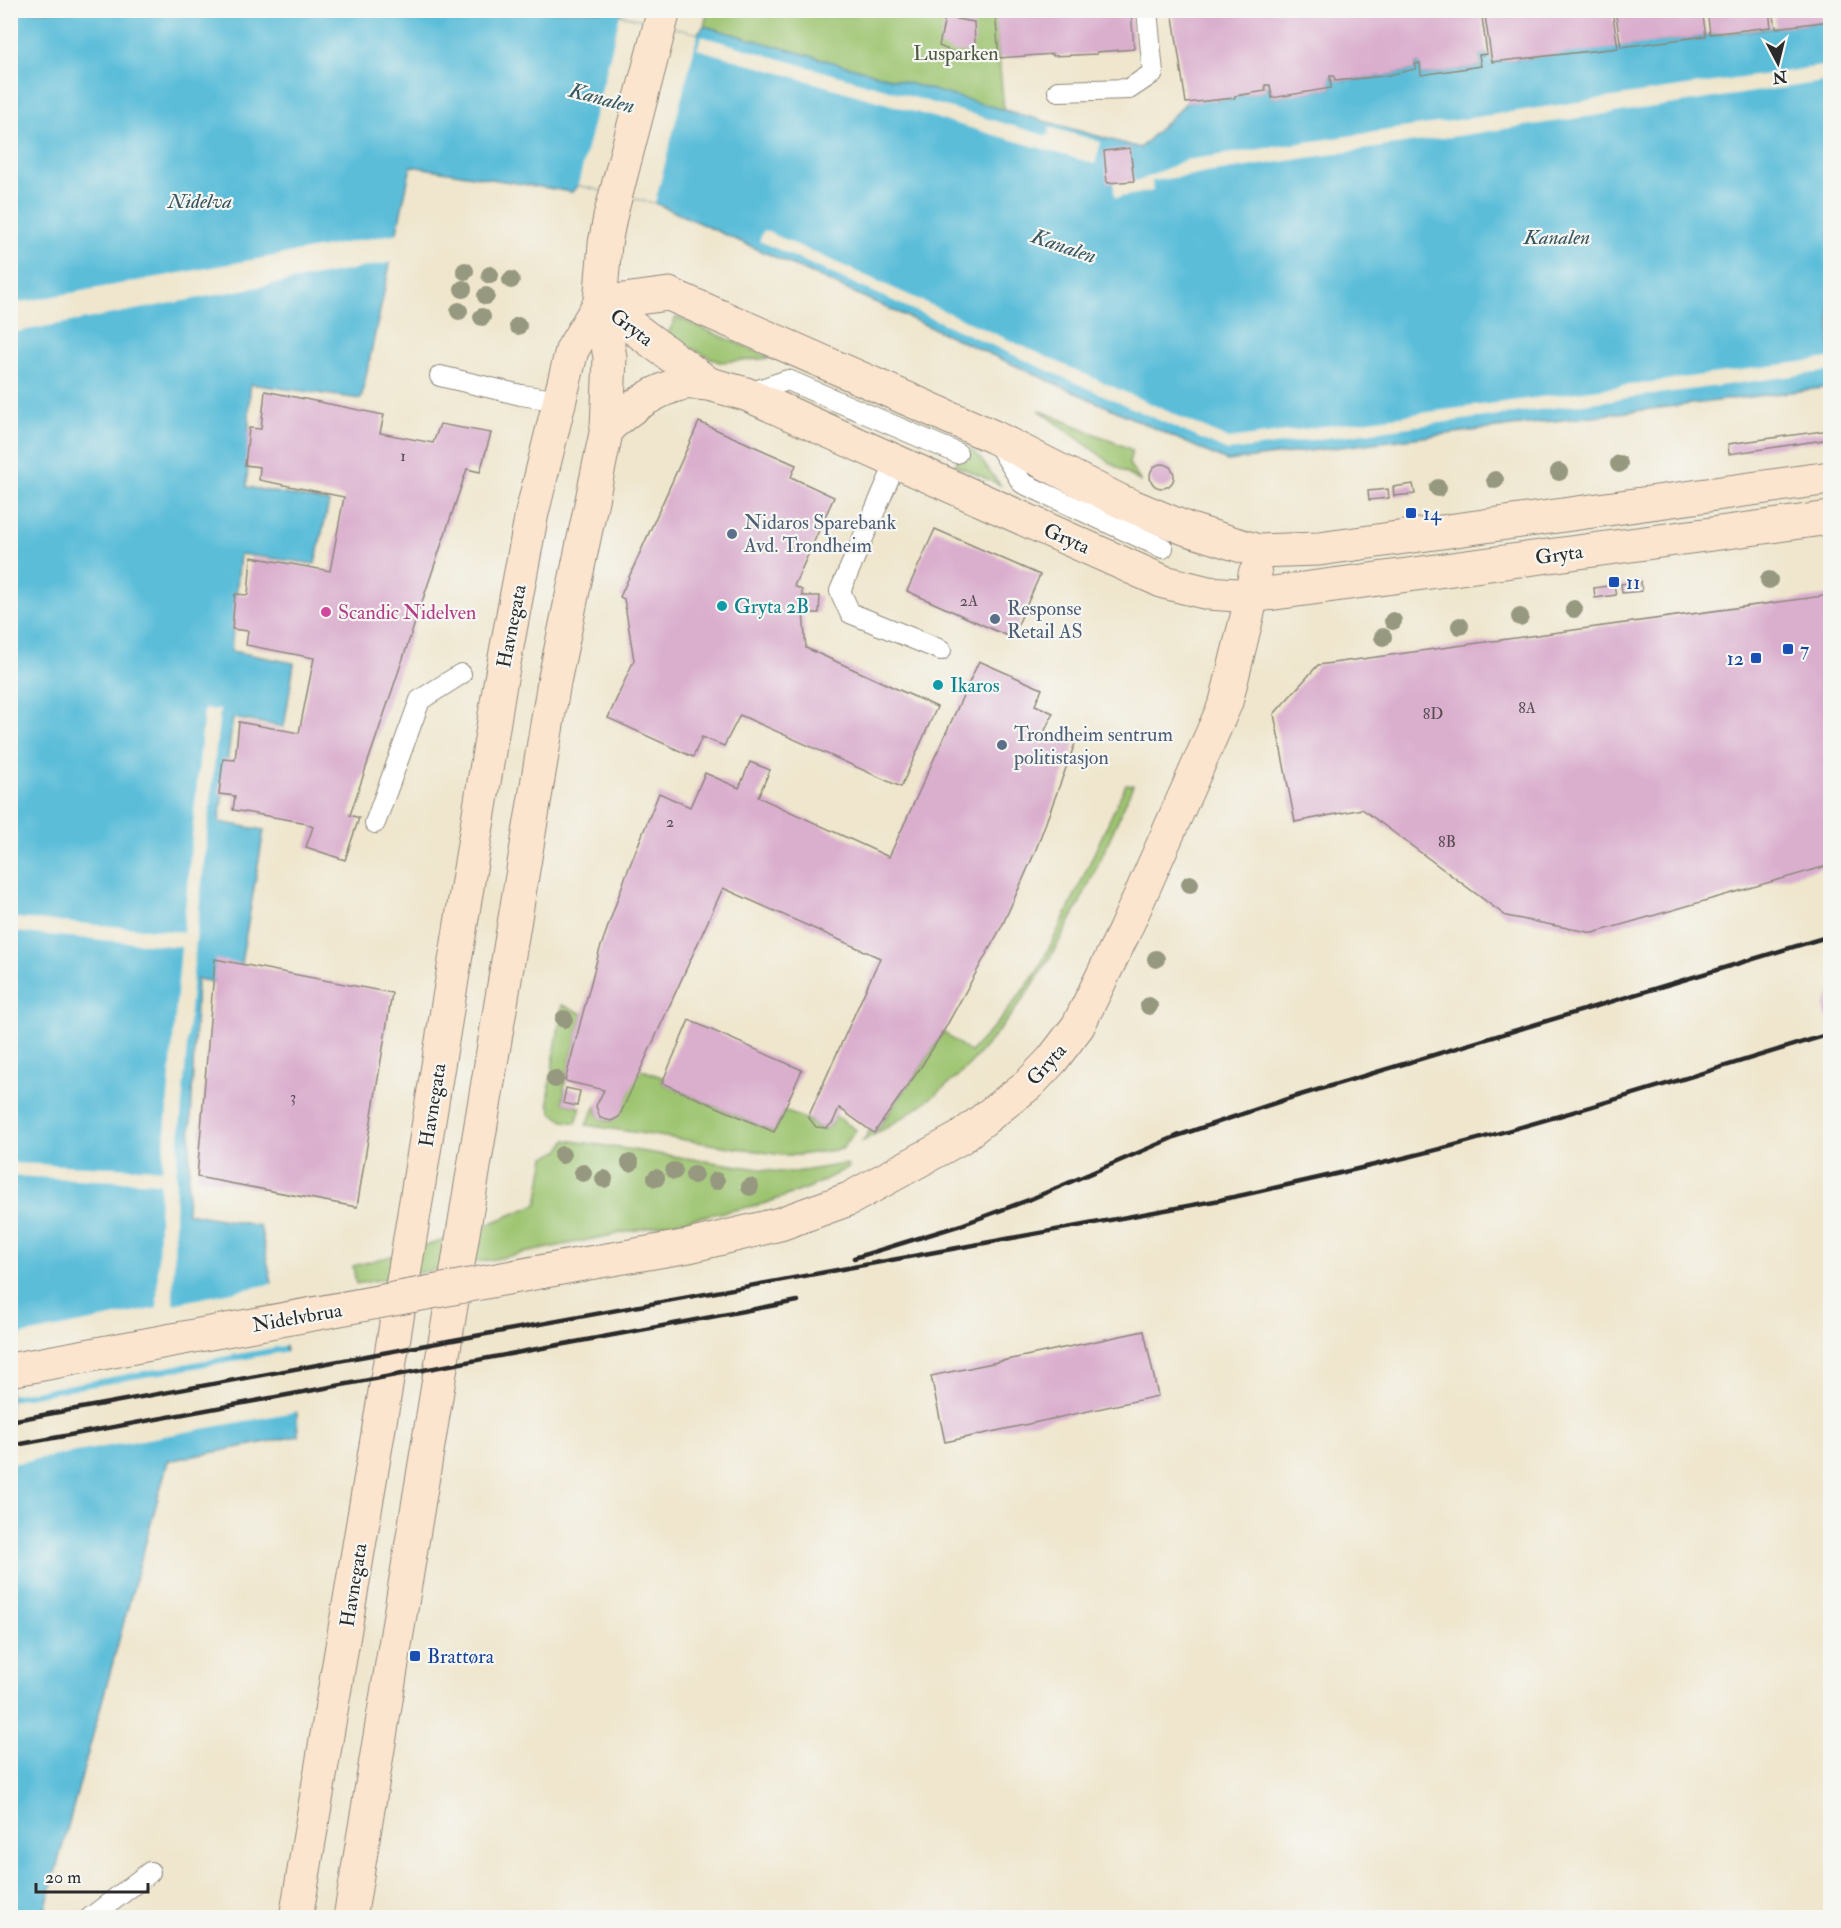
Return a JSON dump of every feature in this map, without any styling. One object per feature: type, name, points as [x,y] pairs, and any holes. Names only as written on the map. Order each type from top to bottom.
[{"type":"main road","name":"Havnegata","points":[[350,1917],[554,682],[606,428],[610,357],[600,303],[606,243],[616,194],[662,17]]},
{"type":"main road","name":"Gryta","points":[[600,303],[669,294],[994,436],[1120,501],[1187,529],[1258,551],[1319,549],[1830,478]]},
{"type":"main road","name":"Havnegata","points":[[296,1917],[384,1398],[500,684],[532,513],[572,350],[600,303]]},
{"type":"main road","name":"Gryta","points":[[600,303],[709,384],[746,394],[1164,582],[1208,593],[1252,596],[1830,518]]},
{"type":"main road","points":[[606,428],[628,410],[658,392],[686,382],[709,384]]},
{"type":"main road","name":"Gryta","points":[[583,1264],[689,1246],[780,1224],[849,1199],[960,1138],[1029,1084],[1052,1060],[1078,1026],[1124,932],[1226,702],[1252,596],[1258,551]]},
{"type":"main road","name":"Nidelvbrua","points":[[10,1370],[583,1264]]},
{"type":"lane","points":[[1058,91],[1129,89],[1153,73],[1147,10]]},
{"type":"lane","points":[[440,376],[521,395],[560,401]]},
{"type":"lane","points":[[746,394],[788,380],[957,453]]},
{"type":"lane","points":[[994,436],[1022,483],[1163,548]]},
{"type":"lane","points":[[896,462],[840,591],[850,613],[941,650]]},
{"type":"lane","points":[[375,823],[420,700],[461,674]]},
{"type":"lane","points":[[90,1917],[150,1872]]},
{"type":"green space","name":"Lusparken","points":[[708,11],[996,11],[1004,111],[704,26]]},
{"type":"green space","points":[[676,317],[772,358],[719,362],[667,336]]},
{"type":"green space","points":[[1039,410],[1132,450],[1129,464],[1141,482],[1112,464]]},
{"type":"green space","points":[[964,445],[976,453],[1000,485],[955,465]]},
{"type":"green space","points":[[1126,784],[1133,785],[1086,890],[1050,958],[1007,1021],[957,1077],[912,1112],[863,1141],[870,1130],[875,1133],[943,1032],[970,1052],[1002,1018],[1037,972]]},
{"type":"green space","points":[[562,1005],[583,1014],[565,1081],[563,1103],[581,1107],[576,1123],[564,1121],[552,1113],[549,1103],[549,1089]]},
{"type":"green space","points":[[640,1069],[664,1078],[662,1083],[774,1132],[784,1111],[810,1121],[816,1127],[823,1129],[831,1126],[836,1116],[856,1130],[842,1149],[782,1155],[586,1125],[596,1106],[603,1119],[611,1121],[618,1117]]},
{"type":"green space","points":[[566,1140],[779,1172],[795,1172],[846,1164],[849,1167],[811,1187],[763,1204],[495,1259],[356,1284],[353,1266],[470,1232],[537,1204],[545,1157],[559,1151]]},
{"type":"water","points":[[11,11],[620,11],[621,15],[697,34],[704,26],[1140,148],[1186,103],[1266,91],[1265,85],[1270,85],[1272,98],[1331,88],[1330,76],[1334,76],[1335,81],[1384,76],[1416,69],[1415,64],[1420,63],[1422,75],[1481,66],[1479,55],[1487,54],[1493,62],[1830,21],[1830,387],[1227,461],[655,203],[578,185],[572,192],[411,166],[361,399],[250,384],[247,487],[329,502],[315,564],[240,554],[231,651],[294,663],[284,727],[233,718],[219,822],[264,830],[237,986],[197,979],[187,1213],[260,1226],[296,1399],[298,1436],[168,1461],[43,1917],[11,1918]]},
{"type":"pier","points":[[620,15],[698,34],[655,203],[578,185]]},
{"type":"pier","points":[[701,36],[1048,136],[1050,127],[1101,142],[1095,164],[697,49]]},
{"type":"pier","points":[[1830,65],[1830,81],[1152,181],[1153,191],[1115,198],[1113,182],[1141,180],[1185,160]]},
{"type":"pier","points":[[764,230],[1229,439],[1830,358],[1830,371],[1228,451],[759,241]]},
{"type":"pier","points":[[399,233],[393,262],[11,333],[11,304]]},
{"type":"pier","points":[[204,709],[220,710],[196,939],[176,1177],[173,1304],[275,1283],[288,1345],[11,1395],[11,1337],[157,1308],[160,1183],[11,1176],[11,1163],[162,1169],[181,947],[14,932],[15,918],[183,932]]},
{"type":"pier","points":[[289,1351],[300,1411],[11,1464],[11,1401]]},
{"type":"building","points":[[995,10],[1131,10],[1134,49],[1097,52],[1097,54],[999,58]]},
{"type":"building","points":[[1172,10],[1481,10],[1487,54],[1479,55],[1481,66],[1421,75],[1420,63],[1415,64],[1416,69],[1384,76],[1335,81],[1334,76],[1330,76],[1331,88],[1272,98],[1270,85],[1265,85],[1266,91],[1235,96],[1235,98],[1186,103]]},
{"type":"building","points":[[1484,10],[1612,10],[1618,48],[1492,62]]},
{"type":"building","points":[[1615,10],[1702,10],[1706,36],[1621,47]]},
{"type":"building","points":[[1707,10],[1769,10],[1771,27],[1710,34]]},
{"type":"building","points":[[1773,10],[1830,10],[1830,21],[1776,28]]},
{"type":"building","points":[[945,17],[974,22],[973,53],[953,52],[939,46]]},
{"type":"building","points":[[1130,148],[1134,181],[1107,183],[1104,151]]},
{"type":"building","name":"Scandic Nidelven","points":[[265,391],[384,415],[380,433],[433,443],[440,424],[491,433],[480,472],[467,469],[350,815],[359,818],[345,860],[306,847],[313,827],[302,822],[233,810],[235,796],[219,794],[223,759],[235,760],[239,722],[299,733],[314,658],[246,645],[248,631],[232,629],[235,594],[248,595],[251,557],[330,571],[344,497],[259,480],[260,467],[245,465],[249,428],[261,429]]},
{"type":"building","name":"Gryta 2B","points":[[699,422],[796,465],[791,477],[834,497],[794,586],[802,590],[802,596],[820,596],[819,613],[803,613],[806,648],[937,707],[901,787],[740,715],[724,746],[702,737],[693,757],[608,718],[634,660],[624,599],[620,597]]},
{"type":"building","points":[[1830,430],[1830,439],[1729,454],[1728,444]]},
{"type":"building","points":[[1162,464],[1171,467],[1174,476],[1171,485],[1162,488],[1153,485],[1150,476],[1153,467]]},
{"type":"building","points":[[1413,484],[1415,494],[1394,496],[1393,487]]},
{"type":"building","points":[[1388,489],[1389,498],[1369,500],[1368,491]]},
{"type":"building","points":[[935,529],[1040,575],[1012,638],[907,591]]},
{"type":"building","points":[[1641,581],[1642,591],[1622,593],[1621,584]]},
{"type":"building","points":[[1614,585],[1616,595],[1595,598],[1594,588]]},
{"type":"building","points":[[1830,595],[1830,865],[1593,933],[1506,916],[1362,809],[1295,822],[1274,714],[1318,665]]},
{"type":"building","points":[[979,661],[1042,689],[1035,705],[1053,713],[1041,739],[1077,738],[1035,852],[1002,926],[943,1032],[874,1133],[839,1108],[833,1122],[827,1128],[816,1127],[809,1118],[880,958],[723,888],[619,1117],[611,1121],[600,1118],[596,1106],[604,1090],[565,1081],[599,952],[626,875],[659,793],[690,807],[705,773],[739,788],[750,762],[770,770],[758,797],[889,857]]},
{"type":"building","points":[[215,959],[392,993],[357,1207],[197,1177]]},
{"type":"building","points":[[1830,991],[1830,1027],[1824,1008]]},
{"type":"building","points":[[689,1020],[802,1070],[774,1132],[662,1083]]},
{"type":"building","points":[[566,1088],[580,1091],[577,1106],[563,1103]]},
{"type":"building","points":[[1144,1331],[1158,1396],[945,1442],[931,1376]]},
{"type":"railway","points":[[854,1258],[961,1225],[1031,1199],[1177,1136],[1287,1099],[1830,936]]},
{"type":"railway","points":[[10,1421],[1220,1200],[1400,1159],[1506,1131],[1830,1034]]},
{"type":"railway","points":[[10,1446],[798,1301]]},
{"type":"place","name":"14","points":[[1411,513]]},
{"type":"place","name":"Nidaros Sparebank Avd. Trondheim","points":[[732,534]]},
{"type":"place","name":"11","points":[[1614,582]]},
{"type":"place","name":"Gryta 2B","points":[[722,606]]},
{"type":"place","name":"Scandic Nidelven","points":[[326,612]]},
{"type":"place","name":"Response Retail AS","points":[[995,619]]},
{"type":"place","name":"7","points":[[1788,649]]},
{"type":"place","name":"12","points":[[1756,658]]},
{"type":"place","name":"Ikaros","points":[[938,685]]},
{"type":"place","name":"Trondheim sentrum politistasjon","points":[[1002,745]]},
{"type":"place","name":"Brattøra","points":[[415,1656]]},
{"type":"water label","name":"Kanalen","points":[[602,98]]},
{"type":"water label","name":"Nidelva","points":[[200,201]]},
{"type":"water label","name":"Kanalen","points":[[1557,237]]},
{"type":"water label","name":"Kanalen","points":[[1064,246]]}]
